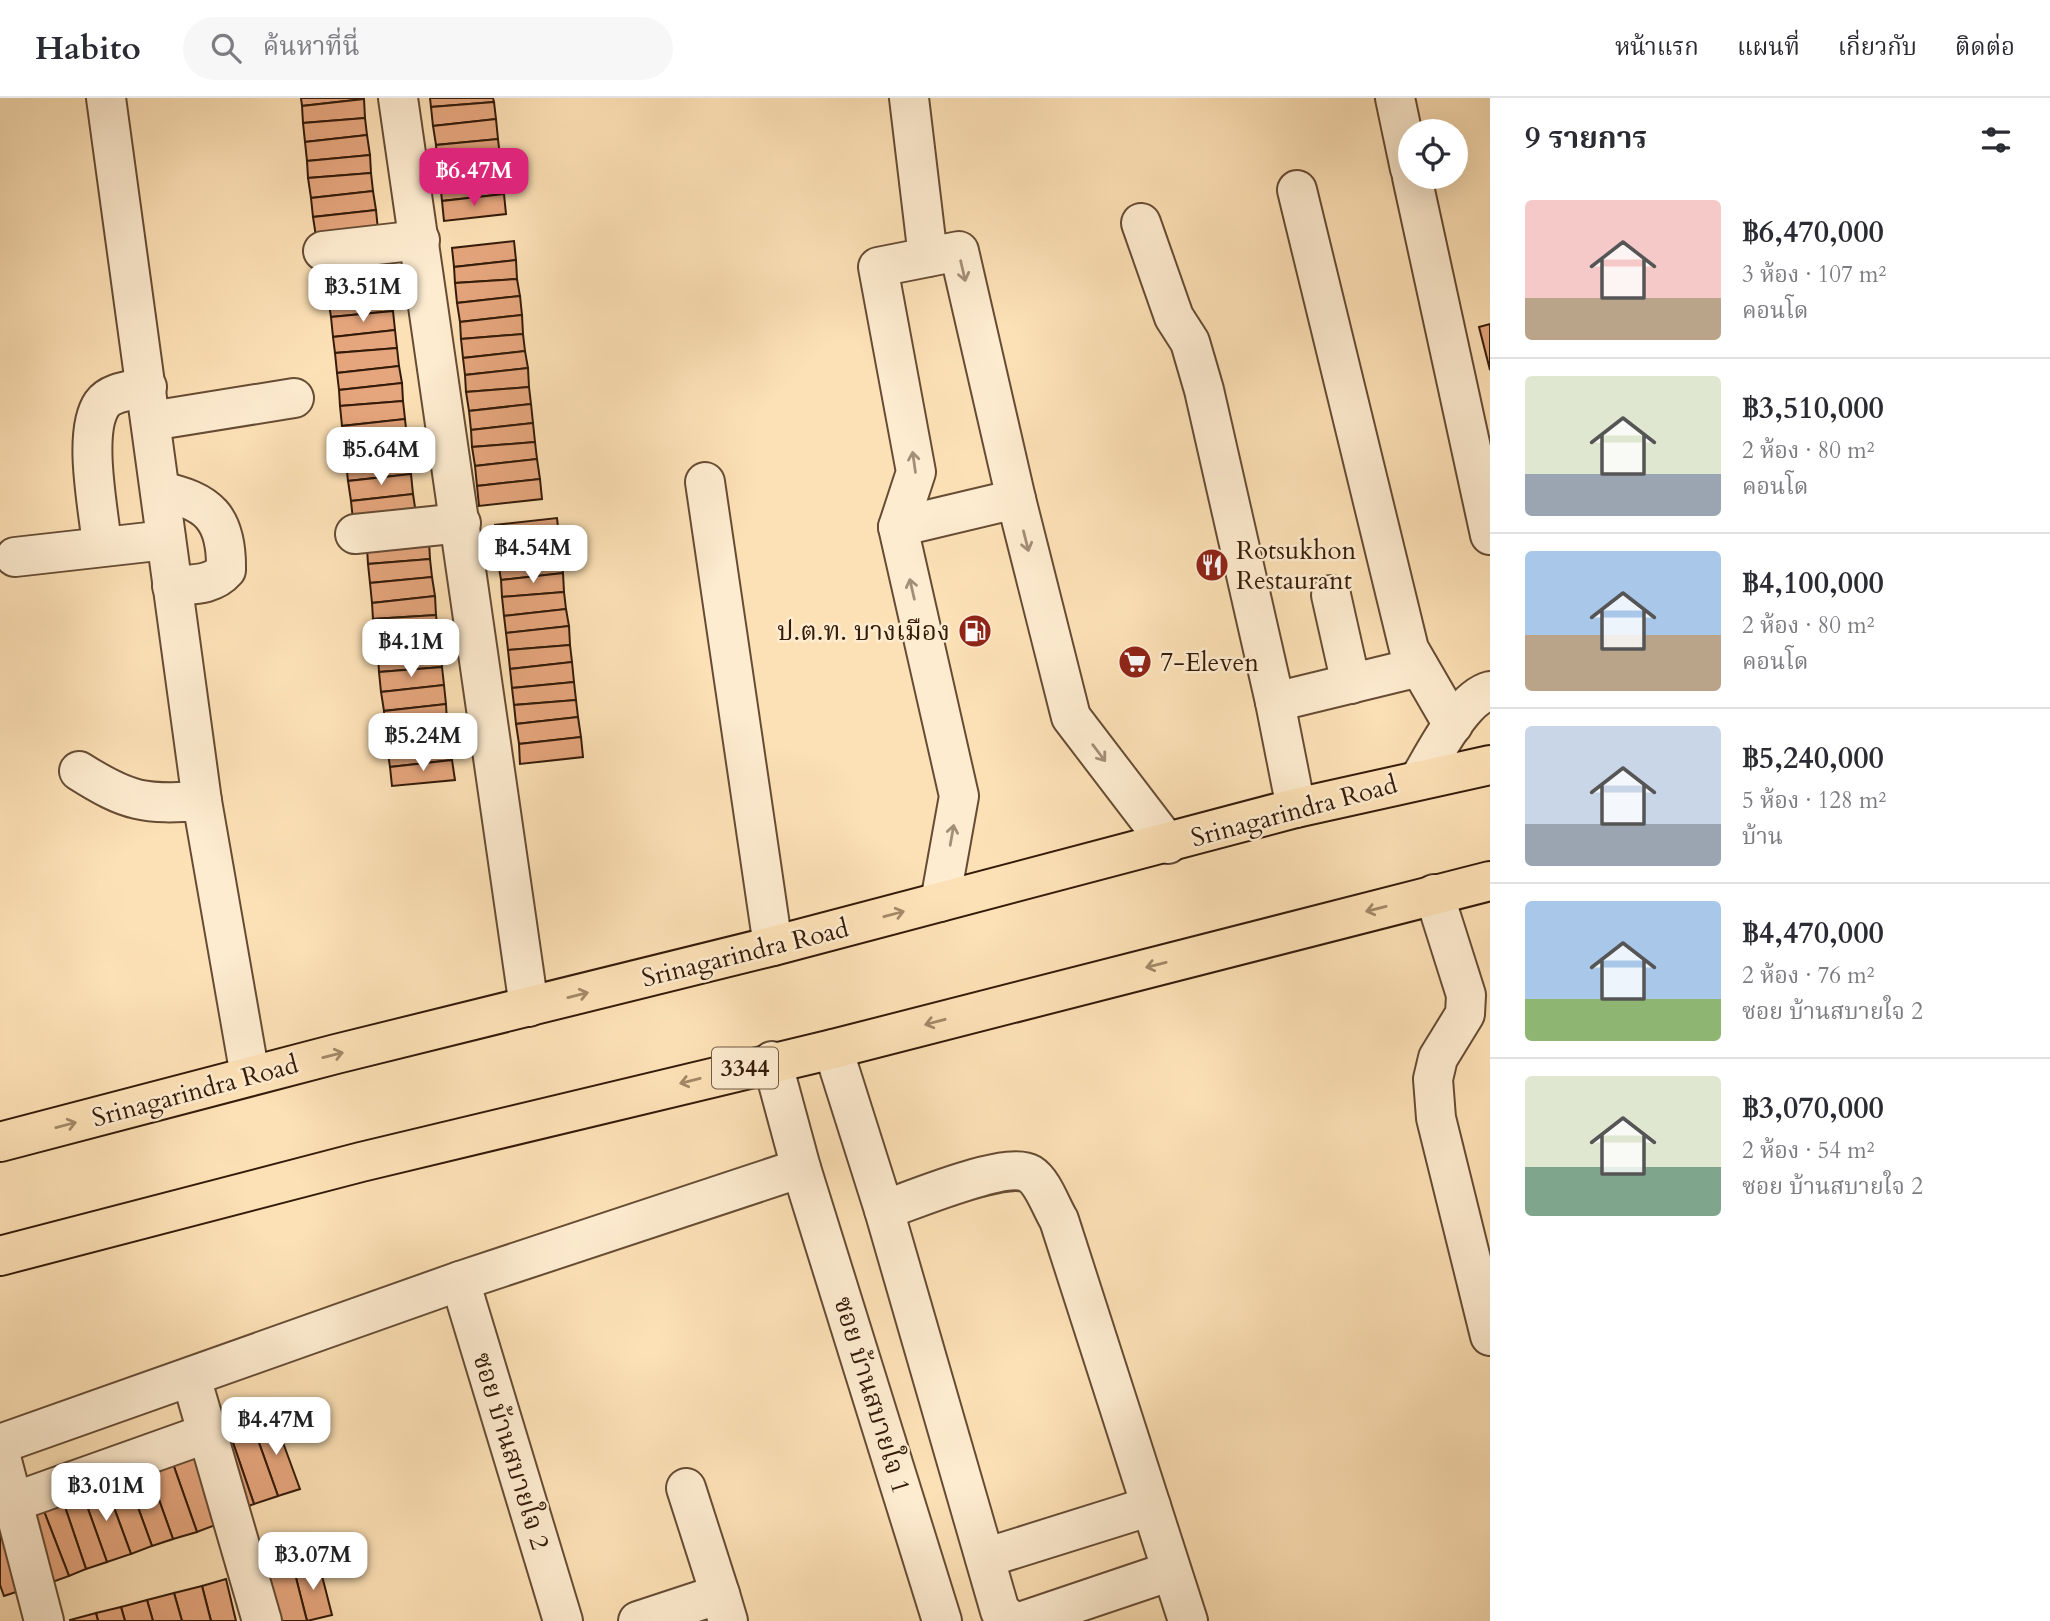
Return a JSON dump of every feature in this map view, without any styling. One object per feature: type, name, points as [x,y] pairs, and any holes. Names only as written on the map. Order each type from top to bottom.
[{"type":"main road","name":"Srinagarindra Road","points":[[0,1143],[250,1076],[773,946],[1168,844],[1296,808],[1420,778],[1490,765]]},
{"type":"main road","name":"3344","points":[[0,1256],[361,1162],[772,1061],[833,1049],[1490,881]]},
{"type":"street","points":[[106,98],[202,801],[250,1076]]},
{"type":"street","points":[[398,98],[461,523],[528,1007]]},
{"type":"street","points":[[909,98],[928,257]]},
{"type":"street","points":[[1395,98],[1399,119]]},
{"type":"street","points":[[1415,189],[1490,535]]},
{"type":"street","points":[[1297,190],[1409,649],[1453,725]]},
{"type":"street","points":[[1141,223],[1174,317],[1190,342],[1204,390],[1275,702],[1296,808]]},
{"type":"street","points":[[323,251],[420,240]]},
{"type":"street","points":[[940,902],[959,796],[898,527],[916,471],[878,267],[959,251],[1016,499],[1071,717],[1168,844]]},
{"type":"street","points":[[103,546],[93,443],[96,420],[102,404],[113,395],[149,404],[294,398]]},
{"type":"street","points":[[705,482],[773,946]]},
{"type":"street","points":[[160,491],[191,497],[203,506],[222,530],[226,553],[226,570],[219,578],[204,583],[172,586]]},
{"type":"street","points":[[898,527],[1016,499]]},
{"type":"street","points":[[355,534],[461,523]]},
{"type":"street","points":[[15,557],[166,540]]},
{"type":"street","points":[[1331,595],[1351,684]]},
{"type":"street","points":[[1275,702],[1419,667]]},
{"type":"street","points":[[1420,778],[1453,725],[1478,694],[1490,691]]},
{"type":"street","points":[[79,771],[108,790],[131,799],[154,804],[202,801]]},
{"type":"street","points":[[1434,894],[1462,975],[1466,995],[1465,1014],[1438,1058],[1433,1079],[1436,1118],[1490,1336]]},
{"type":"street","points":[[833,1049],[884,1210],[1000,1611],[1012,1621]]},
{"type":"street","name":"ซอย บ้านสบายใจ 1","points":[[772,1061],[801,1168],[942,1621]]},
{"type":"street","points":[[0,1444],[460,1281],[801,1168]]},
{"type":"street","points":[[884,1210],[982,1176],[1011,1171],[1029,1173],[1037,1181],[1059,1220],[1188,1621]]},
{"type":"street","name":"ซอย บ้านสบายใจ 2","points":[[460,1281],[563,1621]]},
{"type":"street","points":[[191,1377],[205,1434],[262,1621]]},
{"type":"street","points":[[6,1505],[205,1434]]},
{"type":"street","points":[[0,1453],[6,1505],[44,1621]]},
{"type":"street","points":[[638,1621],[724,1607],[685,1488]]},
{"type":"street","points":[[985,1558],[1151,1506]]},
{"type":"street","points":[[1045,1617],[1171,1571]]},
{"type":"building","points":[[301,98],[364,98],[364,99],[302,106]]},
{"type":"building","points":[[430,98],[493,98],[494,102],[431,107]]},
{"type":"building","points":[[364,99],[365,118],[303,123],[302,106]]},
{"type":"building","points":[[494,102],[496,119],[433,126],[431,107]]},
{"type":"building","points":[[365,118],[367,135],[305,142],[303,123]]},
{"type":"building","points":[[496,119],[498,139],[436,145],[433,126]]},
{"type":"building","points":[[367,135],[370,155],[307,161],[305,142]]},
{"type":"building","points":[[498,139],[500,157],[437,162],[436,145]]},
{"type":"building","points":[[370,155],[371,173],[308,178],[307,161]]},
{"type":"building","points":[[500,157],[501,174],[440,182],[437,162]]},
{"type":"building","points":[[371,173],[373,191],[311,198],[308,178]]},
{"type":"building","points":[[501,174],[504,194],[442,201],[440,182]]},
{"type":"building","points":[[373,191],[376,210],[313,217],[311,198]]},
{"type":"building","points":[[504,194],[506,214],[444,221],[442,201]]},
{"type":"building","points":[[376,210],[378,230],[316,237],[313,217]]},
{"type":"building","points":[[514,241],[516,260],[454,267],[452,248]]},
{"type":"building","points":[[388,256],[390,275],[328,282],[326,262]]},
{"type":"building","points":[[516,260],[517,279],[455,283],[454,267]]},
{"type":"building","points":[[390,275],[391,294],[328,298],[328,282]]},
{"type":"building","points":[[517,279],[520,296],[457,303],[455,283]]},
{"type":"building","points":[[391,294],[393,311],[331,317],[328,298]]},
{"type":"building","points":[[520,296],[522,315],[460,322],[457,303]]},
{"type":"building","points":[[393,311],[395,330],[333,337],[331,317]]},
{"type":"building","points":[[522,315],[523,334],[461,339],[460,322]]},
{"type":"building","points":[[1490,324],[1490,370],[1479,327]]},
{"type":"building","points":[[395,330],[397,348],[335,353],[333,337]]},
{"type":"building","points":[[523,334],[525,351],[463,358],[461,339]]},
{"type":"building","points":[[397,348],[399,366],[337,373],[335,353]]},
{"type":"building","points":[[525,351],[528,368],[465,375],[463,358]]},
{"type":"building","points":[[399,366],[402,383],[339,390],[337,373]]},
{"type":"building","points":[[528,368],[529,387],[466,392],[465,375]]},
{"type":"building","points":[[402,383],[403,401],[340,406],[339,390]]},
{"type":"building","points":[[529,387],[531,404],[469,411],[466,392]]},
{"type":"building","points":[[403,401],[405,419],[342,426],[340,406]]},
{"type":"building","points":[[531,404],[533,423],[471,430],[469,411]]},
{"type":"building","points":[[405,419],[407,438],[345,445],[342,426]]},
{"type":"building","points":[[533,423],[535,442],[472,447],[471,430]]},
{"type":"building","points":[[407,438],[409,457],[346,462],[345,445]]},
{"type":"building","points":[[535,442],[537,459],[475,466],[472,447]]},
{"type":"building","points":[[409,457],[411,474],[348,481],[346,462]]},
{"type":"building","points":[[537,459],[540,479],[477,486],[475,466]]},
{"type":"building","points":[[411,474],[413,494],[351,501],[348,481]]},
{"type":"building","points":[[540,479],[542,499],[479,506],[477,486]]},
{"type":"building","points":[[413,494],[416,514],[353,520],[351,501]]},
{"type":"building","points":[[557,518],[559,537],[496,541],[495,525]]},
{"type":"building","points":[[559,537],[561,554],[498,561],[496,541]]},
{"type":"building","points":[[429,541],[430,559],[368,564],[367,548]]},
{"type":"building","points":[[561,554],[563,573],[501,580],[498,561]]},
{"type":"building","points":[[430,559],[432,577],[370,583],[368,564]]},
{"type":"building","points":[[563,573],[564,592],[502,597],[501,580]]},
{"type":"building","points":[[432,577],[435,596],[372,603],[370,583]]},
{"type":"building","points":[[564,592],[566,609],[504,616],[502,597]]},
{"type":"building","points":[[435,596],[436,615],[373,619],[372,603]]},
{"type":"building","points":[[566,609],[569,626],[506,633],[504,616]]},
{"type":"building","points":[[436,615],[438,632],[376,639],[373,619]]},
{"type":"building","points":[[569,626],[570,645],[508,650],[506,633]]},
{"type":"building","points":[[438,632],[441,649],[378,655],[376,639]]},
{"type":"building","points":[[570,645],[572,662],[510,669],[508,650]]},
{"type":"building","points":[[441,649],[442,667],[379,672],[378,655]]},
{"type":"building","points":[[572,662],[574,682],[512,688],[510,669]]},
{"type":"building","points":[[442,667],[444,685],[381,692],[379,672]]},
{"type":"building","points":[[574,682],[576,700],[514,705],[512,688]]},
{"type":"building","points":[[444,685],[446,704],[384,711],[381,692]]},
{"type":"building","points":[[576,700],[578,717],[516,724],[514,705]]},
{"type":"building","points":[[446,704],[447,723],[385,727],[384,711]]},
{"type":"building","points":[[578,717],[581,737],[519,744],[516,724]]},
{"type":"building","points":[[447,723],[449,740],[387,747],[385,727]]},
{"type":"building","points":[[581,737],[583,757],[520,764],[519,744]]},
{"type":"building","points":[[449,740],[452,760],[390,767],[387,747]]},
{"type":"building","points":[[452,760],[455,780],[392,786],[390,767]]},
{"type":"building","points":[[274,1418],[300,1489],[278,1496],[253,1426]]},
{"type":"building","points":[[253,1426],[278,1496],[254,1504],[230,1434]]},
{"type":"building","points":[[230,1434],[254,1504],[234,1512],[209,1441]]},
{"type":"building","points":[[193,1454],[218,1524],[197,1532],[172,1461]]},
{"type":"building","points":[[172,1461],[197,1532],[173,1539],[148,1469]]},
{"type":"building","points":[[148,1469],[173,1539],[152,1546],[127,1477]]},
{"type":"building","points":[[127,1477],[152,1546],[131,1554],[105,1483]]},
{"type":"building","points":[[105,1483],[131,1554],[107,1562],[82,1492]]},
{"type":"building","points":[[82,1492],[107,1562],[86,1569],[62,1498]]},
{"type":"building","points":[[62,1498],[86,1569],[69,1576],[42,1506]]},
{"type":"building","points":[[42,1506],[69,1576],[47,1584],[20,1514]]},
{"type":"building","points":[[0,1518],[25,1589],[4,1596],[0,1585]]},
{"type":"building","points":[[319,1564],[332,1615],[307,1621],[294,1570]]},
{"type":"building","points":[[294,1570],[307,1621],[280,1621],[268,1576]]},
{"type":"building","points":[[226,1579],[236,1621],[211,1621],[202,1586]]},
{"type":"building","points":[[202,1586],[211,1621],[182,1621],[174,1593]]},
{"type":"building","points":[[174,1593],[182,1621],[153,1621],[147,1600]]},
{"type":"building","points":[[147,1600],[153,1621],[125,1621],[121,1607]]},
{"type":"building","points":[[121,1607],[125,1621],[98,1621],[96,1613]]},
{"type":"building","points":[[96,1613],[98,1621],[70,1621],[70,1620]]},
{"type":"place","name":"Rotsukhon Restaurant","points":[[1212,565]]},
{"type":"place","name":"ป.ต.ท. บางเมือง","points":[[975,631]]},
{"type":"place","name":"7-Eleven","points":[[1135,662]]}]
